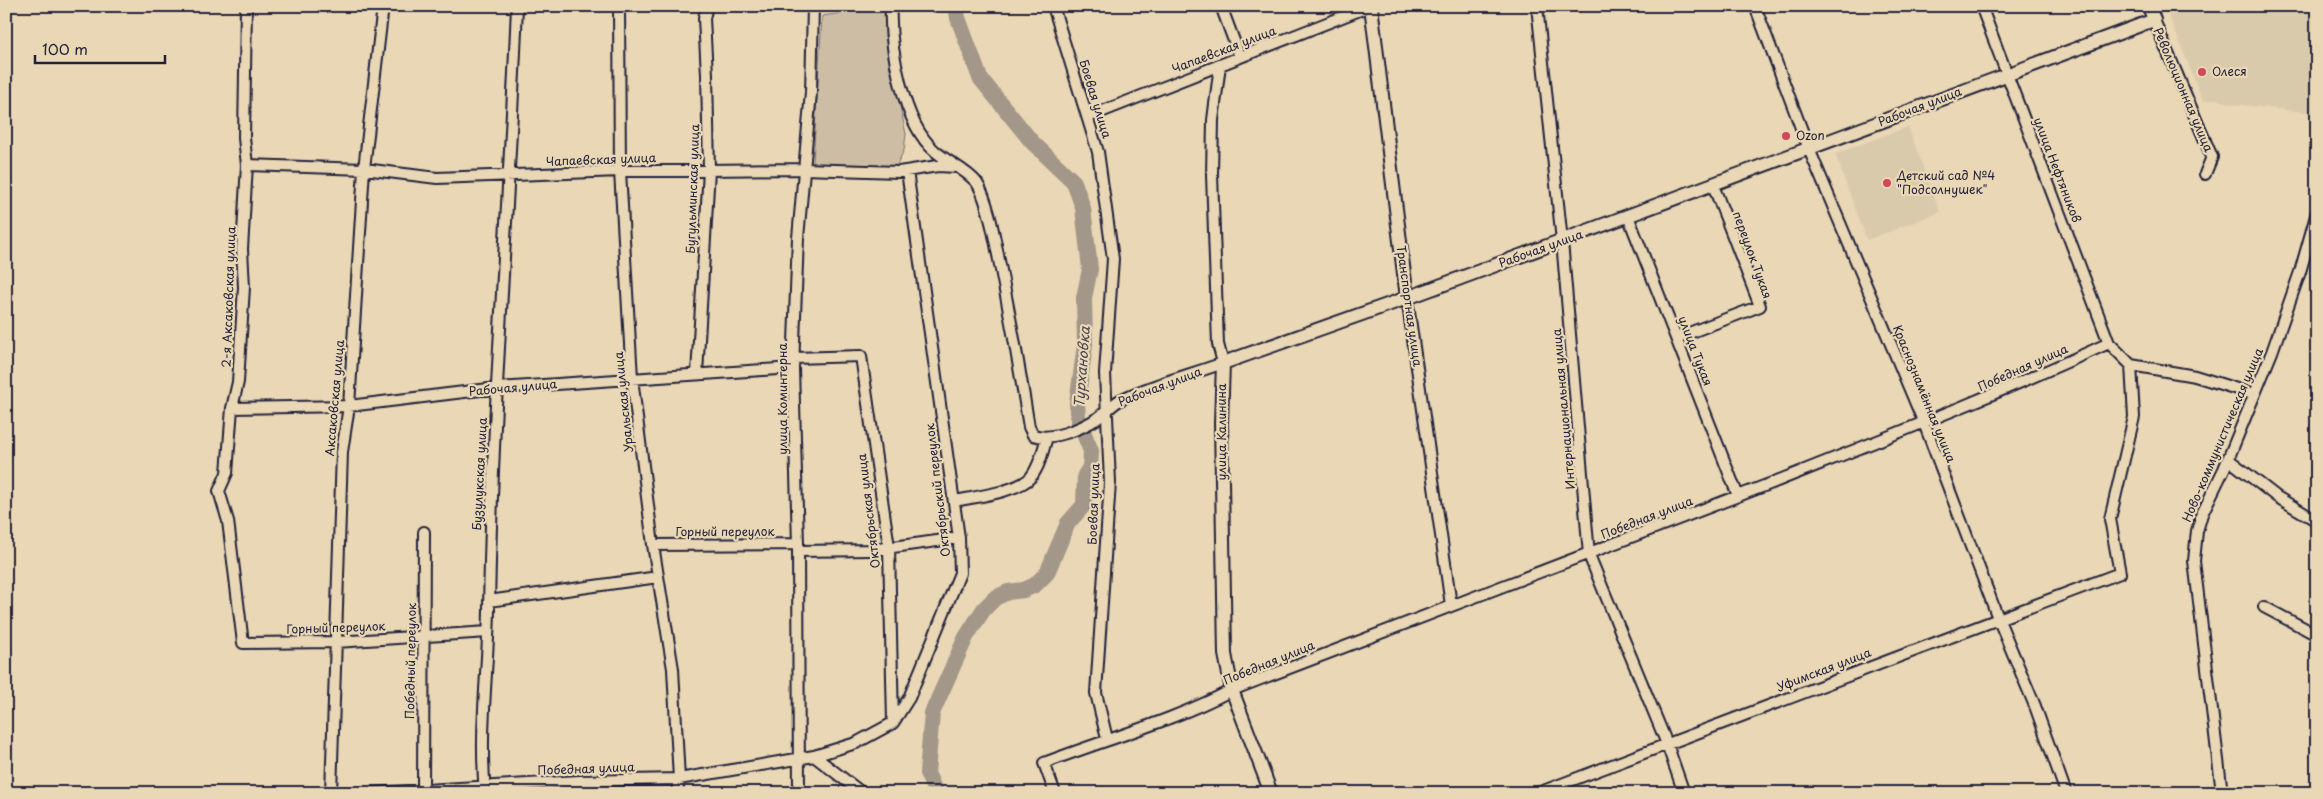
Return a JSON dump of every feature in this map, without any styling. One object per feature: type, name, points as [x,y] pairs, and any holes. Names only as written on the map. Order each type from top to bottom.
[{"type":"main road","name":"Транспортная улица","points":[[1370,6],[1407,298]]},
{"type":"main road","name":"Революционная улица","points":[[2149,6],[2154,20]]},
{"type":"main road","name":"Рабочая улица","points":[[1223,363],[1562,241],[2154,20]]},
{"type":"main road","name":"улица Калинина","points":[[1223,363],[1221,423],[1225,654],[1232,690],[1271,793]]},
{"type":"street","name":"2-я Аксаковская улица","points":[[243,643],[228,521],[219,491],[227,473],[232,408],[238,382],[244,287],[242,249],[247,165],[244,138],[246,6]]},
{"type":"street","name":"Аксаковская улица","points":[[331,793],[342,452],[349,406],[364,169],[384,6]]},
{"type":"street","name":"Бузулукская улица","points":[[485,790],[484,724],[489,601],[490,482],[510,175],[517,6]]},
{"type":"street","name":"Уральская улица","points":[[619,6],[620,171],[632,378],[653,545],[672,669],[679,779],[677,793]]},
{"type":"street","name":"Бугульминская улица","points":[[697,374],[709,170],[708,75],[704,18],[707,6]]},
{"type":"street","name":"улица Коминтерна","points":[[799,793],[798,547],[793,363],[802,169],[811,92],[813,6]]},
{"type":"street","points":[[891,6],[890,28],[908,108],[919,132],[934,151],[977,183],[987,210],[1015,343],[1029,427],[1033,435],[1047,438],[1038,464],[1030,478],[1019,485],[1002,491],[954,501]]},
{"type":"street","name":"Боевая улица","points":[[1053,6],[1088,117],[1103,183],[1113,260],[1105,373],[1105,412],[1110,482],[1096,693],[1107,739]]},
{"type":"street","points":[[1221,6],[1240,57]]},
{"type":"street","name":"Чапаевская улица","points":[[1088,117],[1370,6]]},
{"type":"street","name":"Интернациональная улица","points":[[1537,6],[1562,241],[1589,555],[1684,793]]},
{"type":"street","name":"Краснознамённая улица","points":[[1755,6],[1809,149],[1924,423],[1998,618],[2035,706],[2066,793]]},
{"type":"street","name":"улица Нефтяников","points":[[1981,6],[2109,342]]},
{"type":"street","name":"Революционная улица","points":[[2154,20],[2212,157],[2205,174]]},
{"type":"street","name":"улица Калинина","points":[[1220,65],[1213,120],[1212,175],[1218,344],[1223,363]]},
{"type":"street","name":"Чапаевская улица","points":[[247,165],[364,169],[437,178],[620,171],[802,169],[908,171],[938,166],[956,167]]},
{"type":"street","name":"Октябрьский переулок","points":[[799,758],[814,756],[856,743],[893,723],[909,698],[960,573],[959,538],[908,171]]},
{"type":"street","name":"переулок Тукая","points":[[1676,338],[1760,306],[1713,185]]},
{"type":"street","name":"Ново-коммунистическая улица","points":[[2222,793],[2194,562],[2197,531],[2202,514],[2228,459],[2253,394],[2272,352],[2317,212]]},
{"type":"street","name":"улица Тукая","points":[[1628,216],[1738,496]]},
{"type":"street","name":"Транспортная улица","points":[[1407,298],[1451,605]]},
{"type":"street","points":[[2109,342],[2131,365],[2194,376],[2253,394]]},
{"type":"street","name":"Победная улица","points":[[1055,793],[1044,764],[1107,739],[1195,709],[1232,690],[1451,605],[1589,555],[1924,423],[2011,388],[2109,342]]},
{"type":"street","name":"Рабочая улица","points":[[232,408],[349,406],[497,388],[697,374],[861,356]]},
{"type":"street","name":"Октябрьская улица","points":[[861,356],[889,548],[893,723]]},
{"type":"street","name":"Рабочая улица","points":[[1047,438],[1073,430],[1097,419],[1121,400],[1223,363]]},
{"type":"street","name":"Уфимская улица","points":[[1538,793],[2120,573],[2110,520],[2134,417],[2131,365]]},
{"type":"street","points":[[2228,459],[2277,497],[2317,521]]},
{"type":"street","name":"Победный переулок","points":[[420,791],[425,636],[424,532]]},
{"type":"street","name":"Горный переулок","points":[[653,545],[871,550],[959,538]]},
{"type":"street","points":[[489,601],[658,577]]},
{"type":"street","points":[[2264,607],[2317,635]]},
{"type":"street","name":"Горный переулок","points":[[243,643],[336,642],[488,632]]},
{"type":"street","points":[[814,756],[862,793]]},
{"type":"street","name":"Победная улица","points":[[373,793],[485,790],[679,779],[799,758]]},
{"type":"shaded area","points":[[844,6],[886,6],[885,36],[906,134],[904,150],[896,167],[813,163],[822,16],[843,13]]},
{"type":"shaded area","points":[[2165,6],[2317,6],[2317,97],[2314,113],[2232,104],[2217,99],[2203,101]]},
{"type":"shaded area","name":"Детский сад №4 \"Подсолнушек\"","points":[[1908,127],[1940,212],[1867,240],[1835,154]]},
{"type":"waterway","name":"Турхановка","points":[[936,793],[927,773],[932,713],[966,637],[984,609],[995,598],[1008,592],[1024,590],[1035,585],[1047,573],[1068,523],[1084,505],[1085,475],[1090,468],[1091,451],[1078,419],[1077,403],[1085,345],[1084,298],[1090,269],[1083,208],[1074,182],[1032,142],[980,78],[958,18],[956,6]]},
{"type":"place","name":"Олеся","points":[[2202,72]]},
{"type":"place","name":"Ozon","points":[[1786,136]]},
{"type":"place","name":"Детский сад №4 \"Подсолнушек\"","points":[[1887,183]]}]
